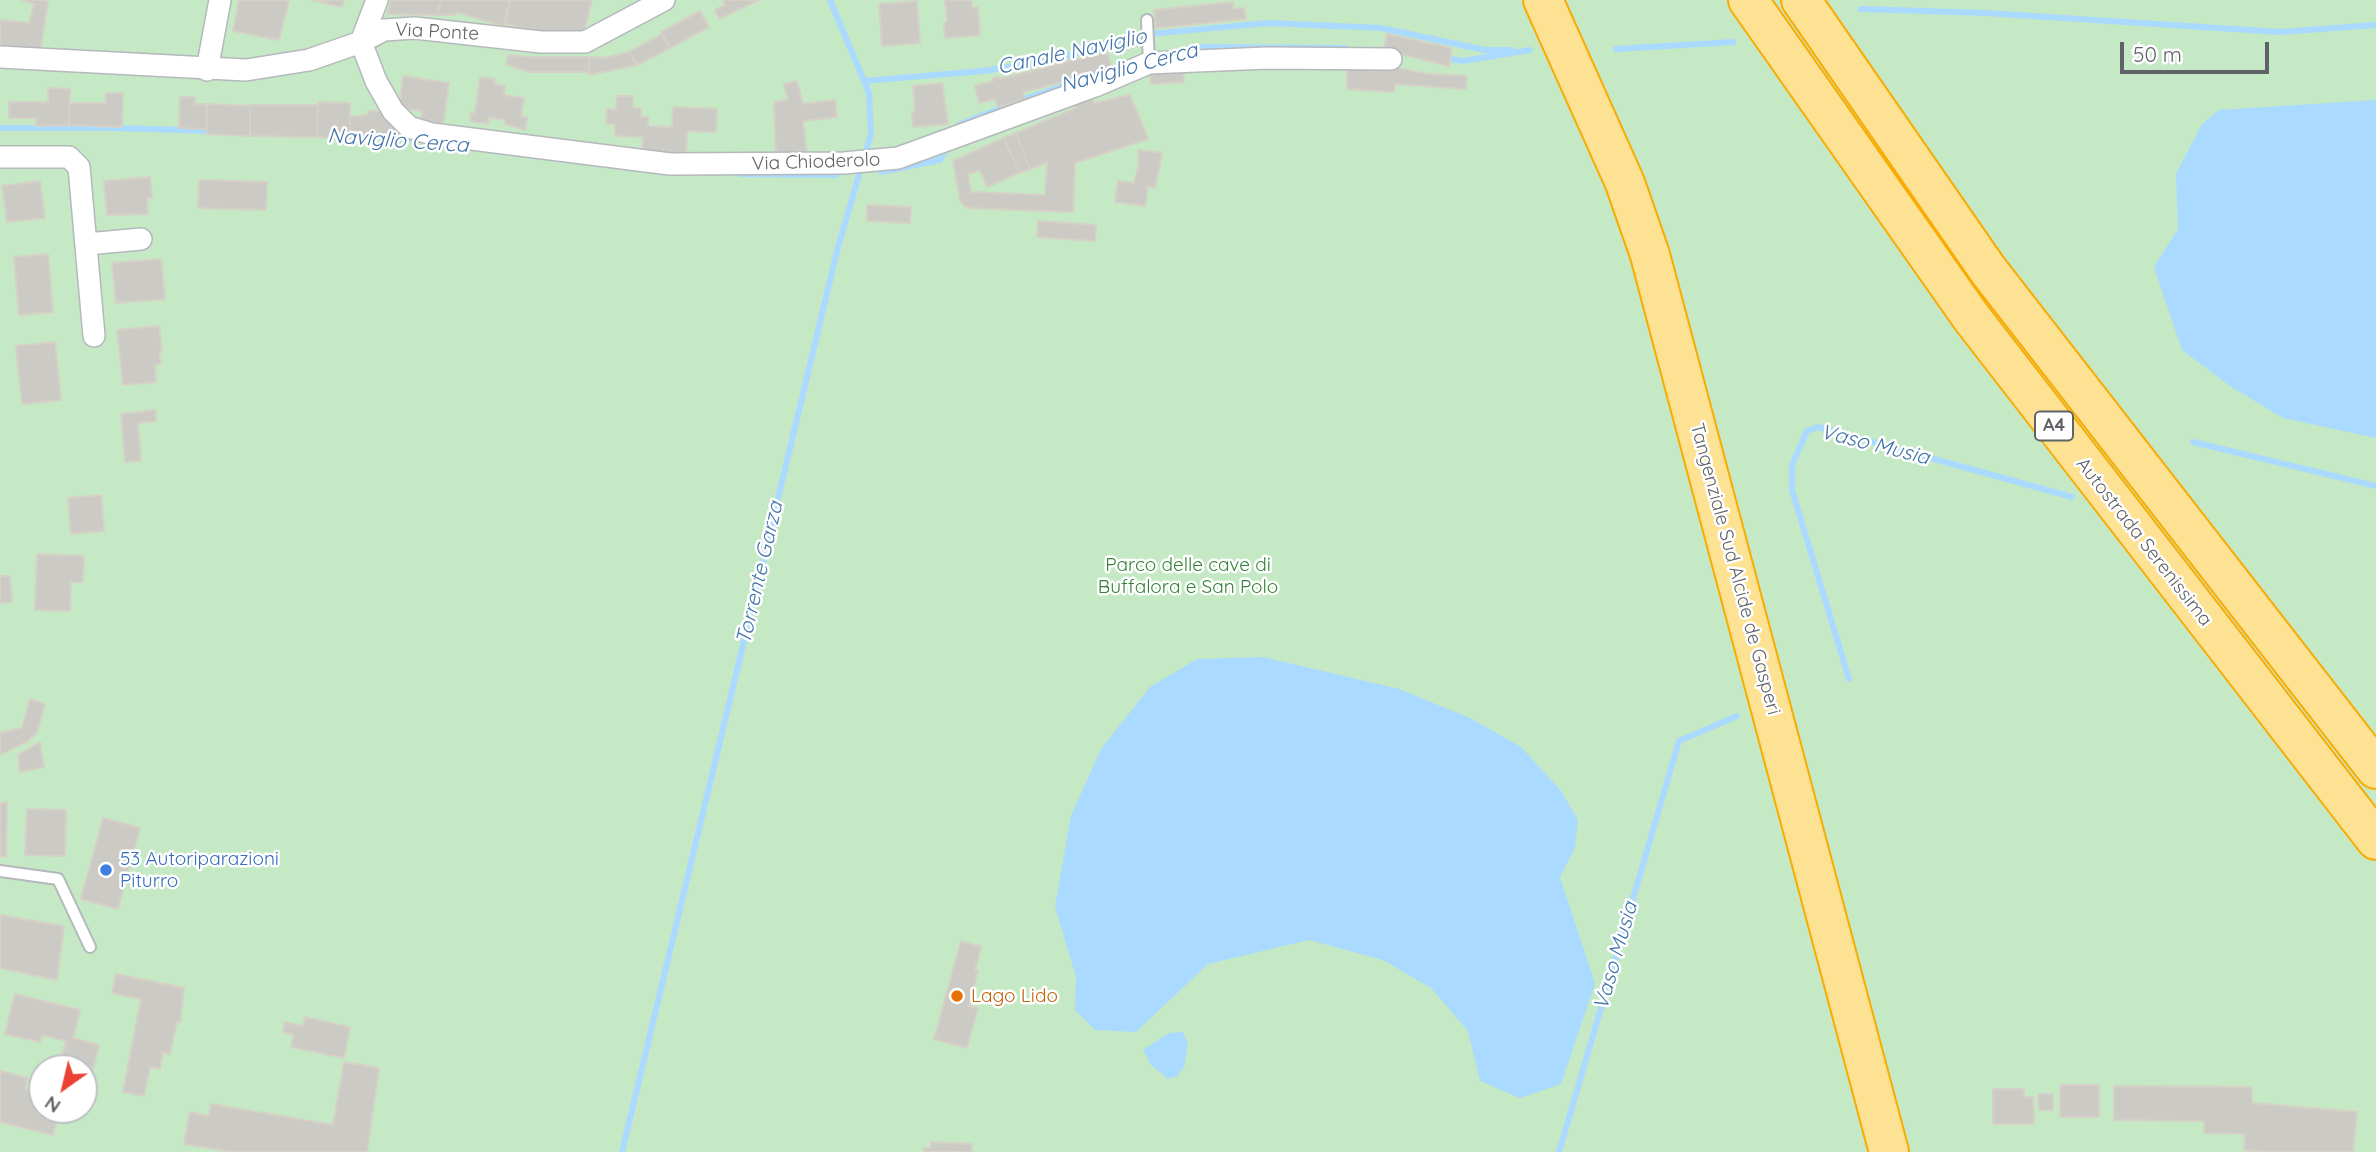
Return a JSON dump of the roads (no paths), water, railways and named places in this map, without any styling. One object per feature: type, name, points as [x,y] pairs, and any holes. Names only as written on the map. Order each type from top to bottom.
[{"type":"highway","name":"Tangenziale Sud Alcide de Gasperi","points":[[1543,0],[1625,183],[1650,255],[1889,1152]]},
{"type":"highway","name":"Tangenziale Sud Alcide de Gasperi","points":[[1569,0],[1645,171],[1671,243],[1703,348],[1911,1152]]},
{"type":"highway","name":"Autostrada Serenissima","points":[[1748,0],[1971,317],[2376,840]]},
{"type":"highway","name":"A4","points":[[1801,0],[1988,270],[2376,769]]},
{"type":"street","points":[[207,70],[220,0]]},
{"type":"street","points":[[361,42],[377,0]]},
{"type":"street","name":"Via Ponte","points":[[0,57],[246,70],[309,60],[361,42],[384,30],[415,28],[541,42],[585,42],[664,0]]},
{"type":"street","name":"Via Chioderolo","points":[[361,42],[376,81],[393,111],[409,127],[432,134],[670,164],[844,163],[898,158],[1095,86],[1149,63],[1267,58],[1391,60]]},
{"type":"street","points":[[0,157],[69,157],[79,167],[94,335]]},
{"type":"street","points":[[86,244],[141,239]]},
{"type":"lane","points":[[1147,20],[1149,63]]},
{"type":"lane","points":[[0,871],[58,879],[90,947]]},
{"type":"water","points":[[2376,100],[2376,438],[2283,418],[2230,386],[2182,350],[2154,267],[2178,229],[2176,174],[2202,124],[2219,110]]},
{"type":"water","points":[[1263,657],[1399,689],[1470,718],[1521,747],[1561,791],[1578,820],[1575,848],[1560,877],[1595,984],[1561,1084],[1520,1098],[1480,1081],[1468,1031],[1431,988],[1383,960],[1309,940],[1208,964],[1136,1032],[1095,1030],[1075,1010],[1076,977],[1055,906],[1071,816],[1101,749],[1150,687],[1197,659]]},
{"type":"water","points":[[1183,1032],[1188,1044],[1184,1067],[1179,1076],[1166,1079],[1151,1065],[1143,1050],[1169,1033]]},
{"type":"waterway","name":"Torrente Garza","points":[[622,1152],[838,247],[871,134],[869,93],[830,0]]},
{"type":"waterway","name":"Naviglio Cerca","points":[[1861,9],[1986,13],[2280,32],[2376,25]]},
{"type":"waterway","name":"Canale Naviglio","points":[[864,81],[983,71],[1049,61],[1138,35],[1268,23],[1381,28],[1485,50],[1511,50]]},
{"type":"waterway","name":"Naviglio Cerca","points":[[1616,49],[1733,42]]},
{"type":"waterway","name":"Naviglio Cerca","points":[[1171,54],[1193,47],[1345,48]]},
{"type":"waterway","name":"Naviglio Cerca","points":[[1443,58],[1463,61],[1530,50]]},
{"type":"waterway","name":"Naviglio Cerca","points":[[956,131],[960,124],[1070,84]]},
{"type":"waterway","name":"Naviglio Cerca","points":[[0,128],[215,131]]},
{"type":"waterway","name":"Naviglio Cerca","points":[[390,138],[418,139]]},
{"type":"waterway","name":"Naviglio Cerca","points":[[881,172],[940,160],[947,147]]},
{"type":"waterway","name":"Naviglio Cerca","points":[[741,174],[836,175]]},
{"type":"waterway","name":"Vaso Musia","points":[[1849,679],[1792,490],[1792,465],[1807,431],[1818,427],[2072,497]]},
{"type":"waterway","name":"Vaso Musia","points":[[2193,442],[2376,486]]},
{"type":"waterway","name":"Vaso Musia","points":[[1559,1152],[1679,741],[1737,716]]},
{"type":"place","name":"53 Autoriparazioni Piturro","points":[[106,870]]},
{"type":"place","name":"Lago Lido","points":[[957,996]]},
{"type":"park label","name":"Parco delle cave di Buffalora e San Polo","points":[[1188,576]]}]
